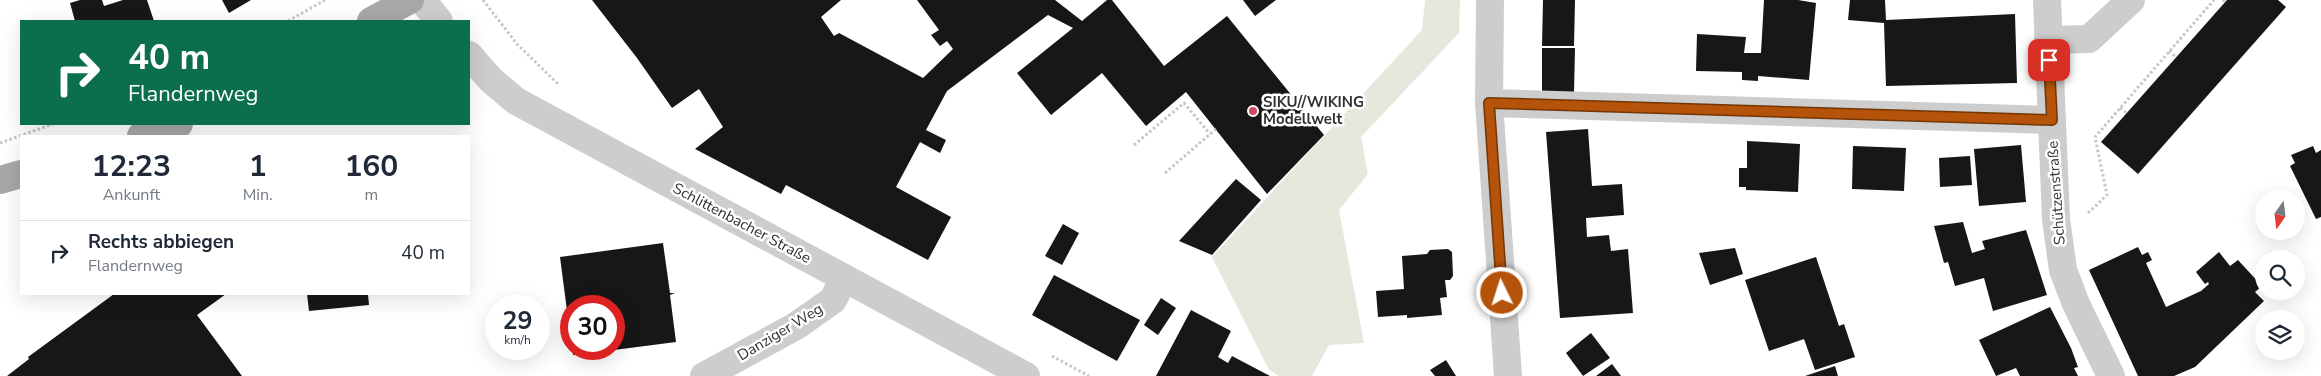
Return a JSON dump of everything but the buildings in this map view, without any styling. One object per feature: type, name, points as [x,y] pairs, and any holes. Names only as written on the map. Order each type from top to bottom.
[{"type":"main road","points":[[373,20],[410,0]]},
{"type":"main road","points":[[144,135],[176,125]]},
{"type":"main road","points":[[0,180],[20,174]]},
{"type":"street","points":[[422,0],[438,20]]},
{"type":"street","points":[[1490,0],[1489,103],[1508,376]]},
{"type":"street","name":"Schützenstraße","points":[[2047,0],[2056,220],[2063,270],[2076,304],[2111,376]]},
{"type":"street","points":[[2048,40],[2089,38],[2131,0]]},
{"type":"street","name":"Schlittenbacher Straße","points":[[470,56],[491,80],[516,101],[1026,376]]},
{"type":"street","points":[[1489,103],[2052,120]]},
{"type":"street","name":"Danziger Weg","points":[[704,376],[796,326],[834,300],[844,278]]},
{"type":"path","points":[[290,20],[325,0]]},
{"type":"path","points":[[2056,220],[2087,214],[2107,194],[2095,137],[2214,0]]},
{"type":"path","points":[[2169,51],[2176,57]]},
{"type":"path","points":[[1134,145],[1184,103],[1210,134]]},
{"type":"path","points":[[2120,108],[2126,113]]},
{"type":"path","points":[[22,135],[50,125]]},
{"type":"path","points":[[1165,173],[1216,129]]},
{"type":"path","points":[[0,143],[20,136]]},
{"type":"shaded area","points":[[1425,0],[1460,0],[1459,33],[1361,137],[1368,174],[1339,210],[1364,343],[1329,345],[1312,376],[1279,376],[1269,370],[1212,257],[1422,30]]},
{"type":"place","name":"SIKU//WIKING Modellwelt","points":[[1253,111]]},
{"type":"route","points":[[1502,293],[1489,103],[2052,120],[2049,60]]}]
